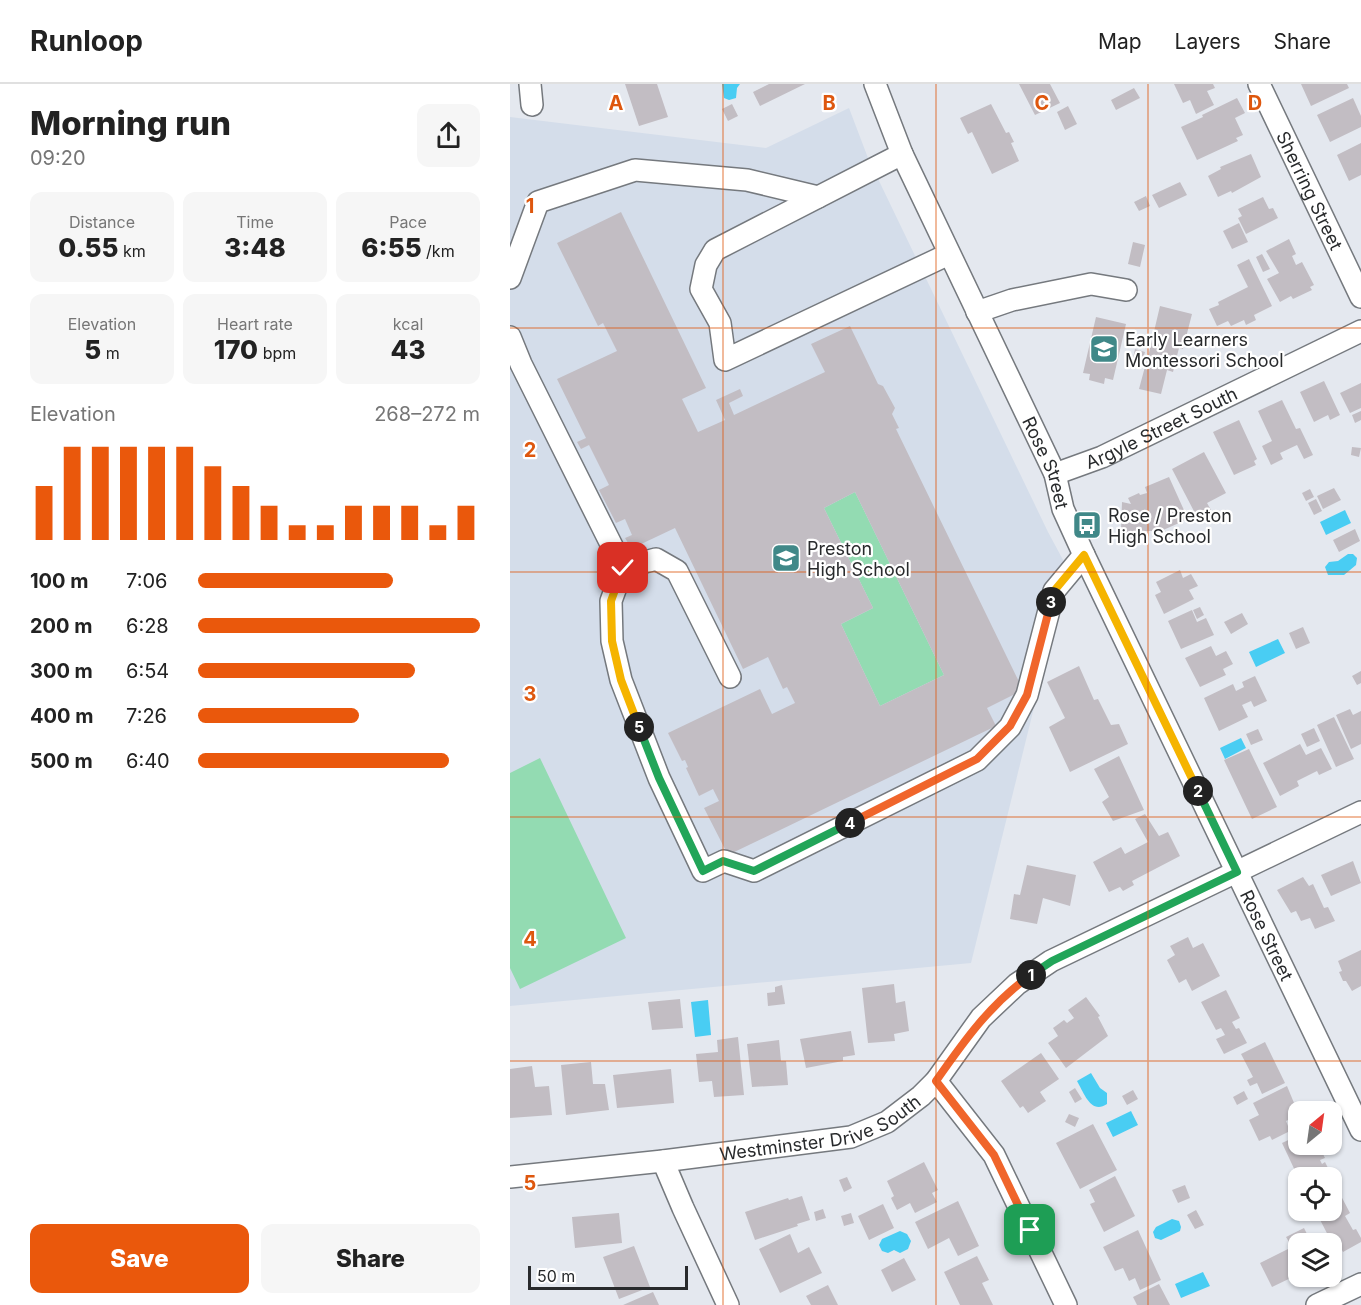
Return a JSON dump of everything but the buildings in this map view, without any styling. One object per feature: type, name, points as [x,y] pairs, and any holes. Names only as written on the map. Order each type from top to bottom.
[{"type":"street","name":"Sherring Street","points":[[1259,84],[1361,297]]},
{"type":"street","name":"Rose Street","points":[[880,85],[902,154],[1055,474],[1063,508],[1084,555],[1361,1130]]},
{"type":"street","points":[[902,154],[715,250],[706,265],[701,289],[720,323],[725,360],[949,254]]},
{"type":"street","points":[[510,278],[538,202],[635,170],[747,180],[818,197]]},
{"type":"street","points":[[976,312],[1012,300],[1090,284],[1126,290]]},
{"type":"street","name":"Argyle Street South","points":[[1055,474],[1101,457],[1361,331]]},
{"type":"street","points":[[510,337],[521,364],[623,568],[611,601],[612,641],[621,680],[659,778],[703,871],[723,861],[754,871],[977,759],[1010,726],[1027,695],[1054,591],[1084,555]]},
{"type":"street","points":[[623,568],[656,560],[677,571],[730,677]]},
{"type":"street","name":"Westminster Drive South","points":[[510,1177],[663,1161],[851,1137],[887,1122],[921,1096],[936,1081],[981,1018],[1017,984],[1052,961],[1361,812]]},
{"type":"street","points":[[936,1081],[994,1155],[1066,1305]]},
{"type":"street","points":[[663,1161],[683,1209],[729,1305]]},
{"type":"street","points":[[1317,1305],[1361,1284]]},
{"type":"shaded area","name":"Preston High School","points":[[849,108],[868,158],[1048,532],[1076,584],[1063,590],[971,963],[510,1006],[510,117],[766,148]]},
{"type":"green space","points":[[855,492],[944,675],[880,706],[841,624],[873,608],[824,508]]},
{"type":"green space","points":[[540,758],[626,938],[520,989],[510,968],[510,773]]},
{"type":"water","points":[[722,84],[740,84],[736,98],[729,100],[724,98]]},
{"type":"water","points":[[1345,510],[1351,523],[1326,535],[1320,522]]},
{"type":"water","points":[[1348,554],[1353,554],[1357,558],[1356,565],[1344,575],[1328,575],[1325,567],[1329,562],[1338,561]]},
{"type":"water","points":[[1278,639],[1285,653],[1256,667],[1249,652]]},
{"type":"water","points":[[1241,738],[1246,748],[1225,759],[1220,748]]},
{"type":"water","points":[[708,1000],[711,1035],[695,1037],[691,1002]]},
{"type":"water","points":[[1091,1073],[1100,1088],[1107,1093],[1107,1104],[1101,1107],[1092,1105],[1077,1081]]},
{"type":"water","points":[[1131,1111],[1138,1125],[1113,1137],[1106,1123]]},
{"type":"water","points":[[1172,1219],[1179,1221],[1180,1231],[1161,1240],[1155,1238],[1153,1232],[1156,1227]]},
{"type":"water","points":[[900,1231],[907,1234],[911,1241],[908,1249],[900,1253],[894,1250],[888,1253],[882,1251],[879,1245],[882,1239]]},
{"type":"water","points":[[1203,1272],[1210,1286],[1181,1298],[1175,1284]]},
{"type":"place","name":"Early Learners Montessori School","points":[[1104,349]]},
{"type":"place","name":"Rose / Preston High School","points":[[1087,525]]},
{"type":"place","name":"Preston High School","points":[[786,558]]},
{"type":"route","points":[[623,568],[611,601],[612,641],[621,680],[659,778],[703,871],[723,861],[754,871],[977,759],[1010,726],[1027,695],[1054,591],[1084,555],[1237,872],[1052,961],[1017,984],[981,1018],[936,1081],[994,1155],[1030,1230]]}]
